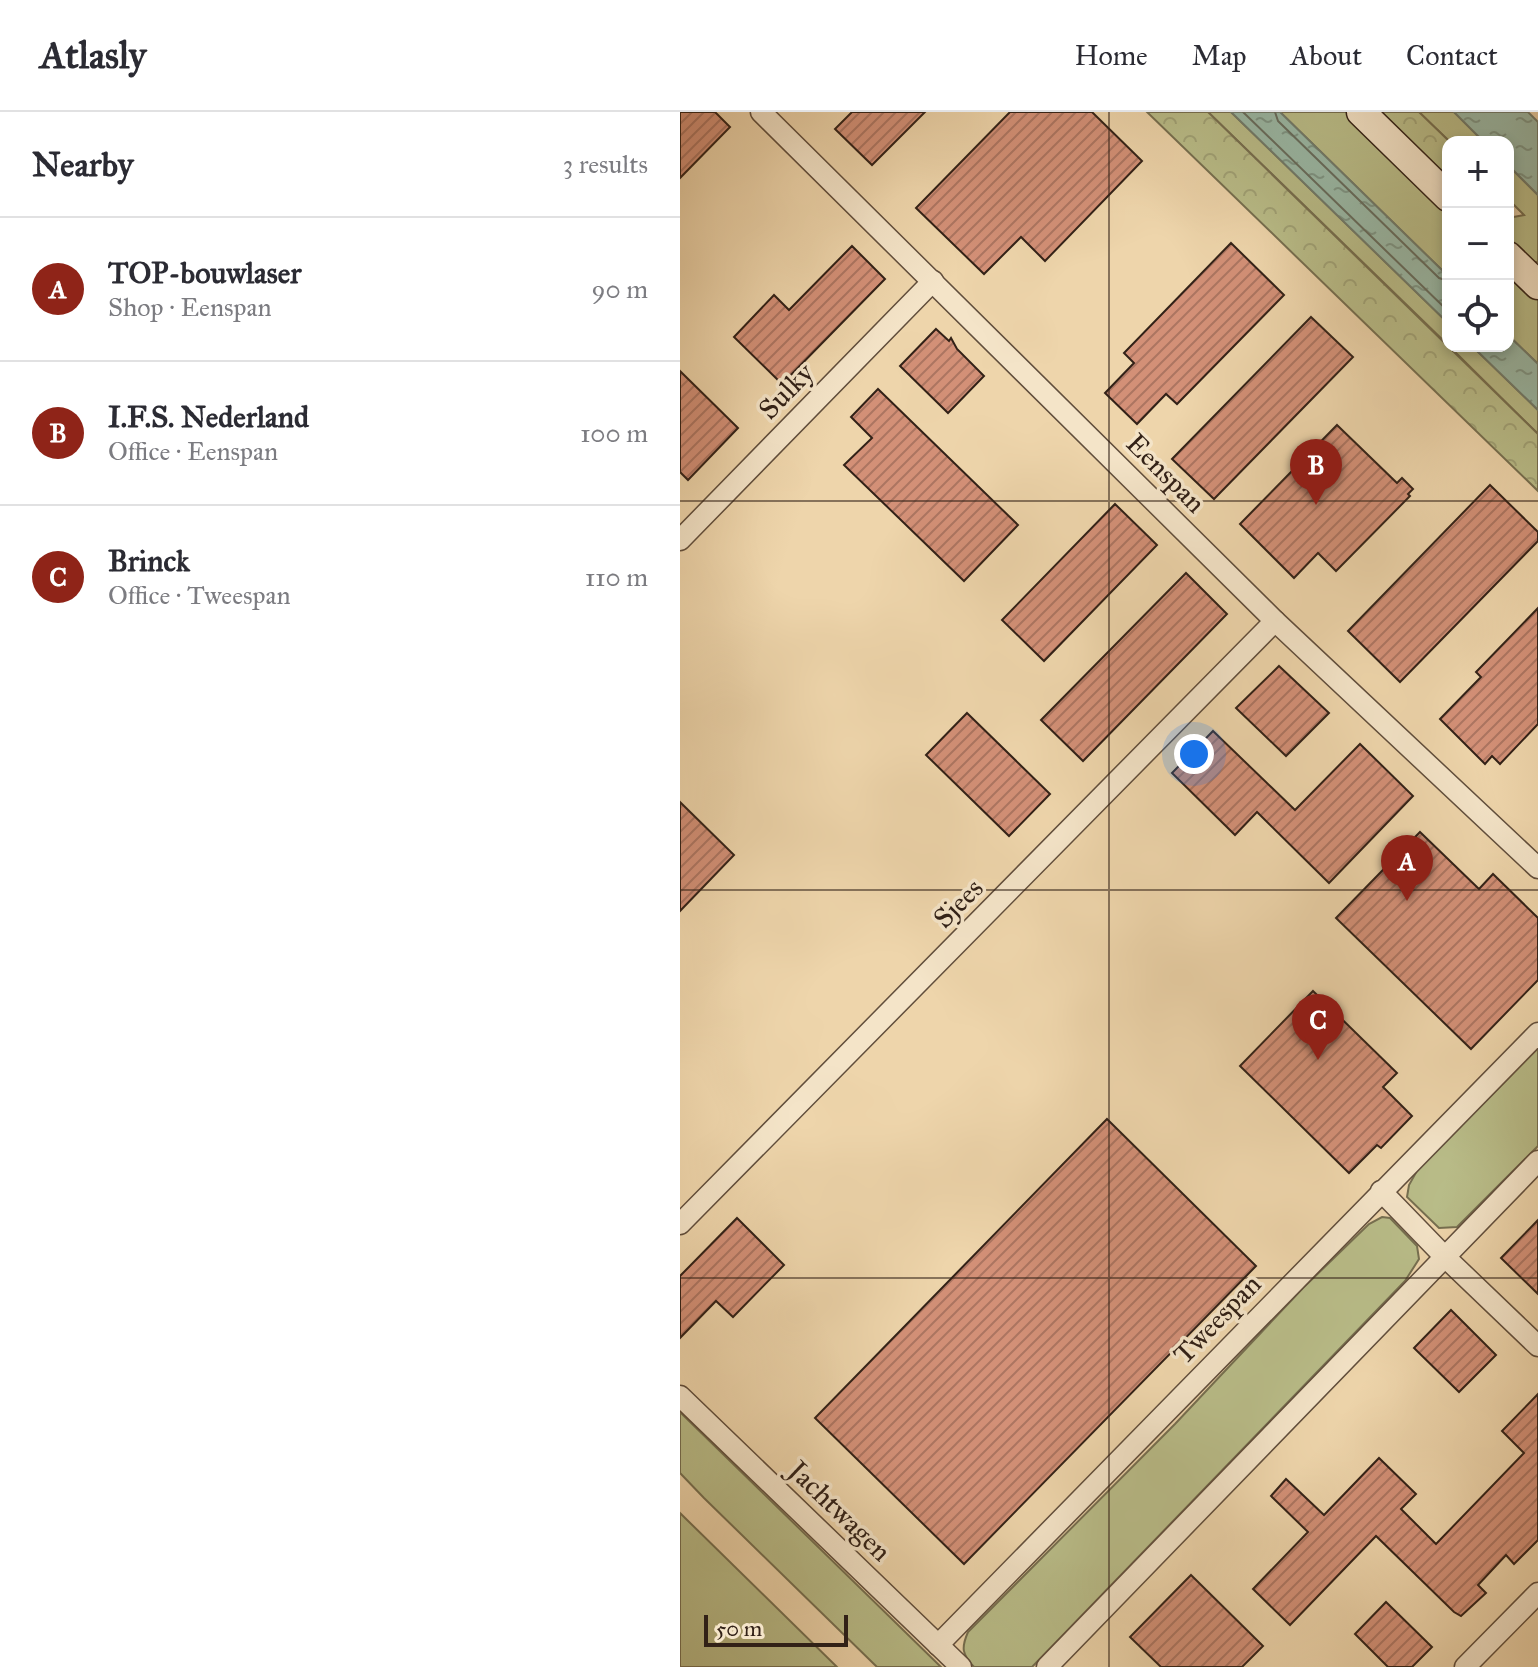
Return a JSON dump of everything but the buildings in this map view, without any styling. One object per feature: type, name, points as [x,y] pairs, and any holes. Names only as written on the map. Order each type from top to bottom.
[{"type":"main road","points":[[1361,112],[1442,191]]},
{"type":"main road","points":[[1514,262],[1538,285]]},
{"type":"street","name":"Eenspan","points":[[761,112],[1275,621],[1538,868]]},
{"type":"street","name":"Sulky","points":[[680,540],[933,281]]},
{"type":"street","name":"Sjees","points":[[680,1224],[1275,621]]},
{"type":"street","name":"Tweespan","points":[[938,1645],[1538,1033]]},
{"type":"street","points":[[1047,1667],[1538,1161]]},
{"type":"street","points":[[1381,1191],[1538,1346]]},
{"type":"street","name":"Jachtwagen","points":[[680,1396],[961,1667]]},
{"type":"street","points":[[1465,1667],[1538,1593]]},
{"type":"green space","points":[[1147,112],[1208,112],[1442,340],[1442,352],[1454,352],[1538,434],[1538,491]]},
{"type":"green space","points":[[1208,112],[1231,112],[1442,317],[1442,339]]},
{"type":"green space","points":[[1280,112],[1347,112],[1442,204],[1442,270]]},
{"type":"green space","points":[[1377,112],[1419,112],[1444,136],[1442,176]]},
{"type":"green space","points":[[1419,112],[1454,112],[1478,136],[1444,136]]},
{"type":"green space","points":[[1514,171],[1538,195],[1538,262],[1530,262],[1514,247],[1514,217],[1524,215],[1514,205]]},
{"type":"green space","points":[[1514,275],[1538,298],[1538,364],[1514,341]]},
{"type":"green space","points":[[1455,352],[1478,352],[1538,410],[1538,434]]},
{"type":"green space","points":[[1538,1048],[1538,1146],[1457,1227],[1439,1228],[1407,1197],[1409,1185],[1418,1169]]},
{"type":"green space","points":[[1382,1217],[1390,1218],[1417,1246],[1419,1259],[1405,1281],[1032,1667],[974,1667],[964,1651],[968,1632],[1175,1424],[1303,1288],[1369,1224]]},
{"type":"green space","points":[[680,1412],[941,1667],[877,1667],[704,1498],[680,1473]]},
{"type":"green space","points":[[680,1513],[837,1667],[680,1667]]},
{"type":"water","points":[[1231,112],[1280,112],[1442,270],[1442,317]]},
{"type":"water","points":[[1454,112],[1528,112],[1538,122],[1538,195],[1514,171],[1514,136],[1478,136]]},
{"type":"water","points":[[1514,341],[1538,364],[1538,410],[1478,352],[1514,352]]},
{"type":"place","name":"I.F.S. Nederland","points":[[1316,505]]},
{"type":"place","name":"TOP-bouwlaser","points":[[1407,901]]},
{"type":"place","name":"Brinck","points":[[1318,1060]]}]
